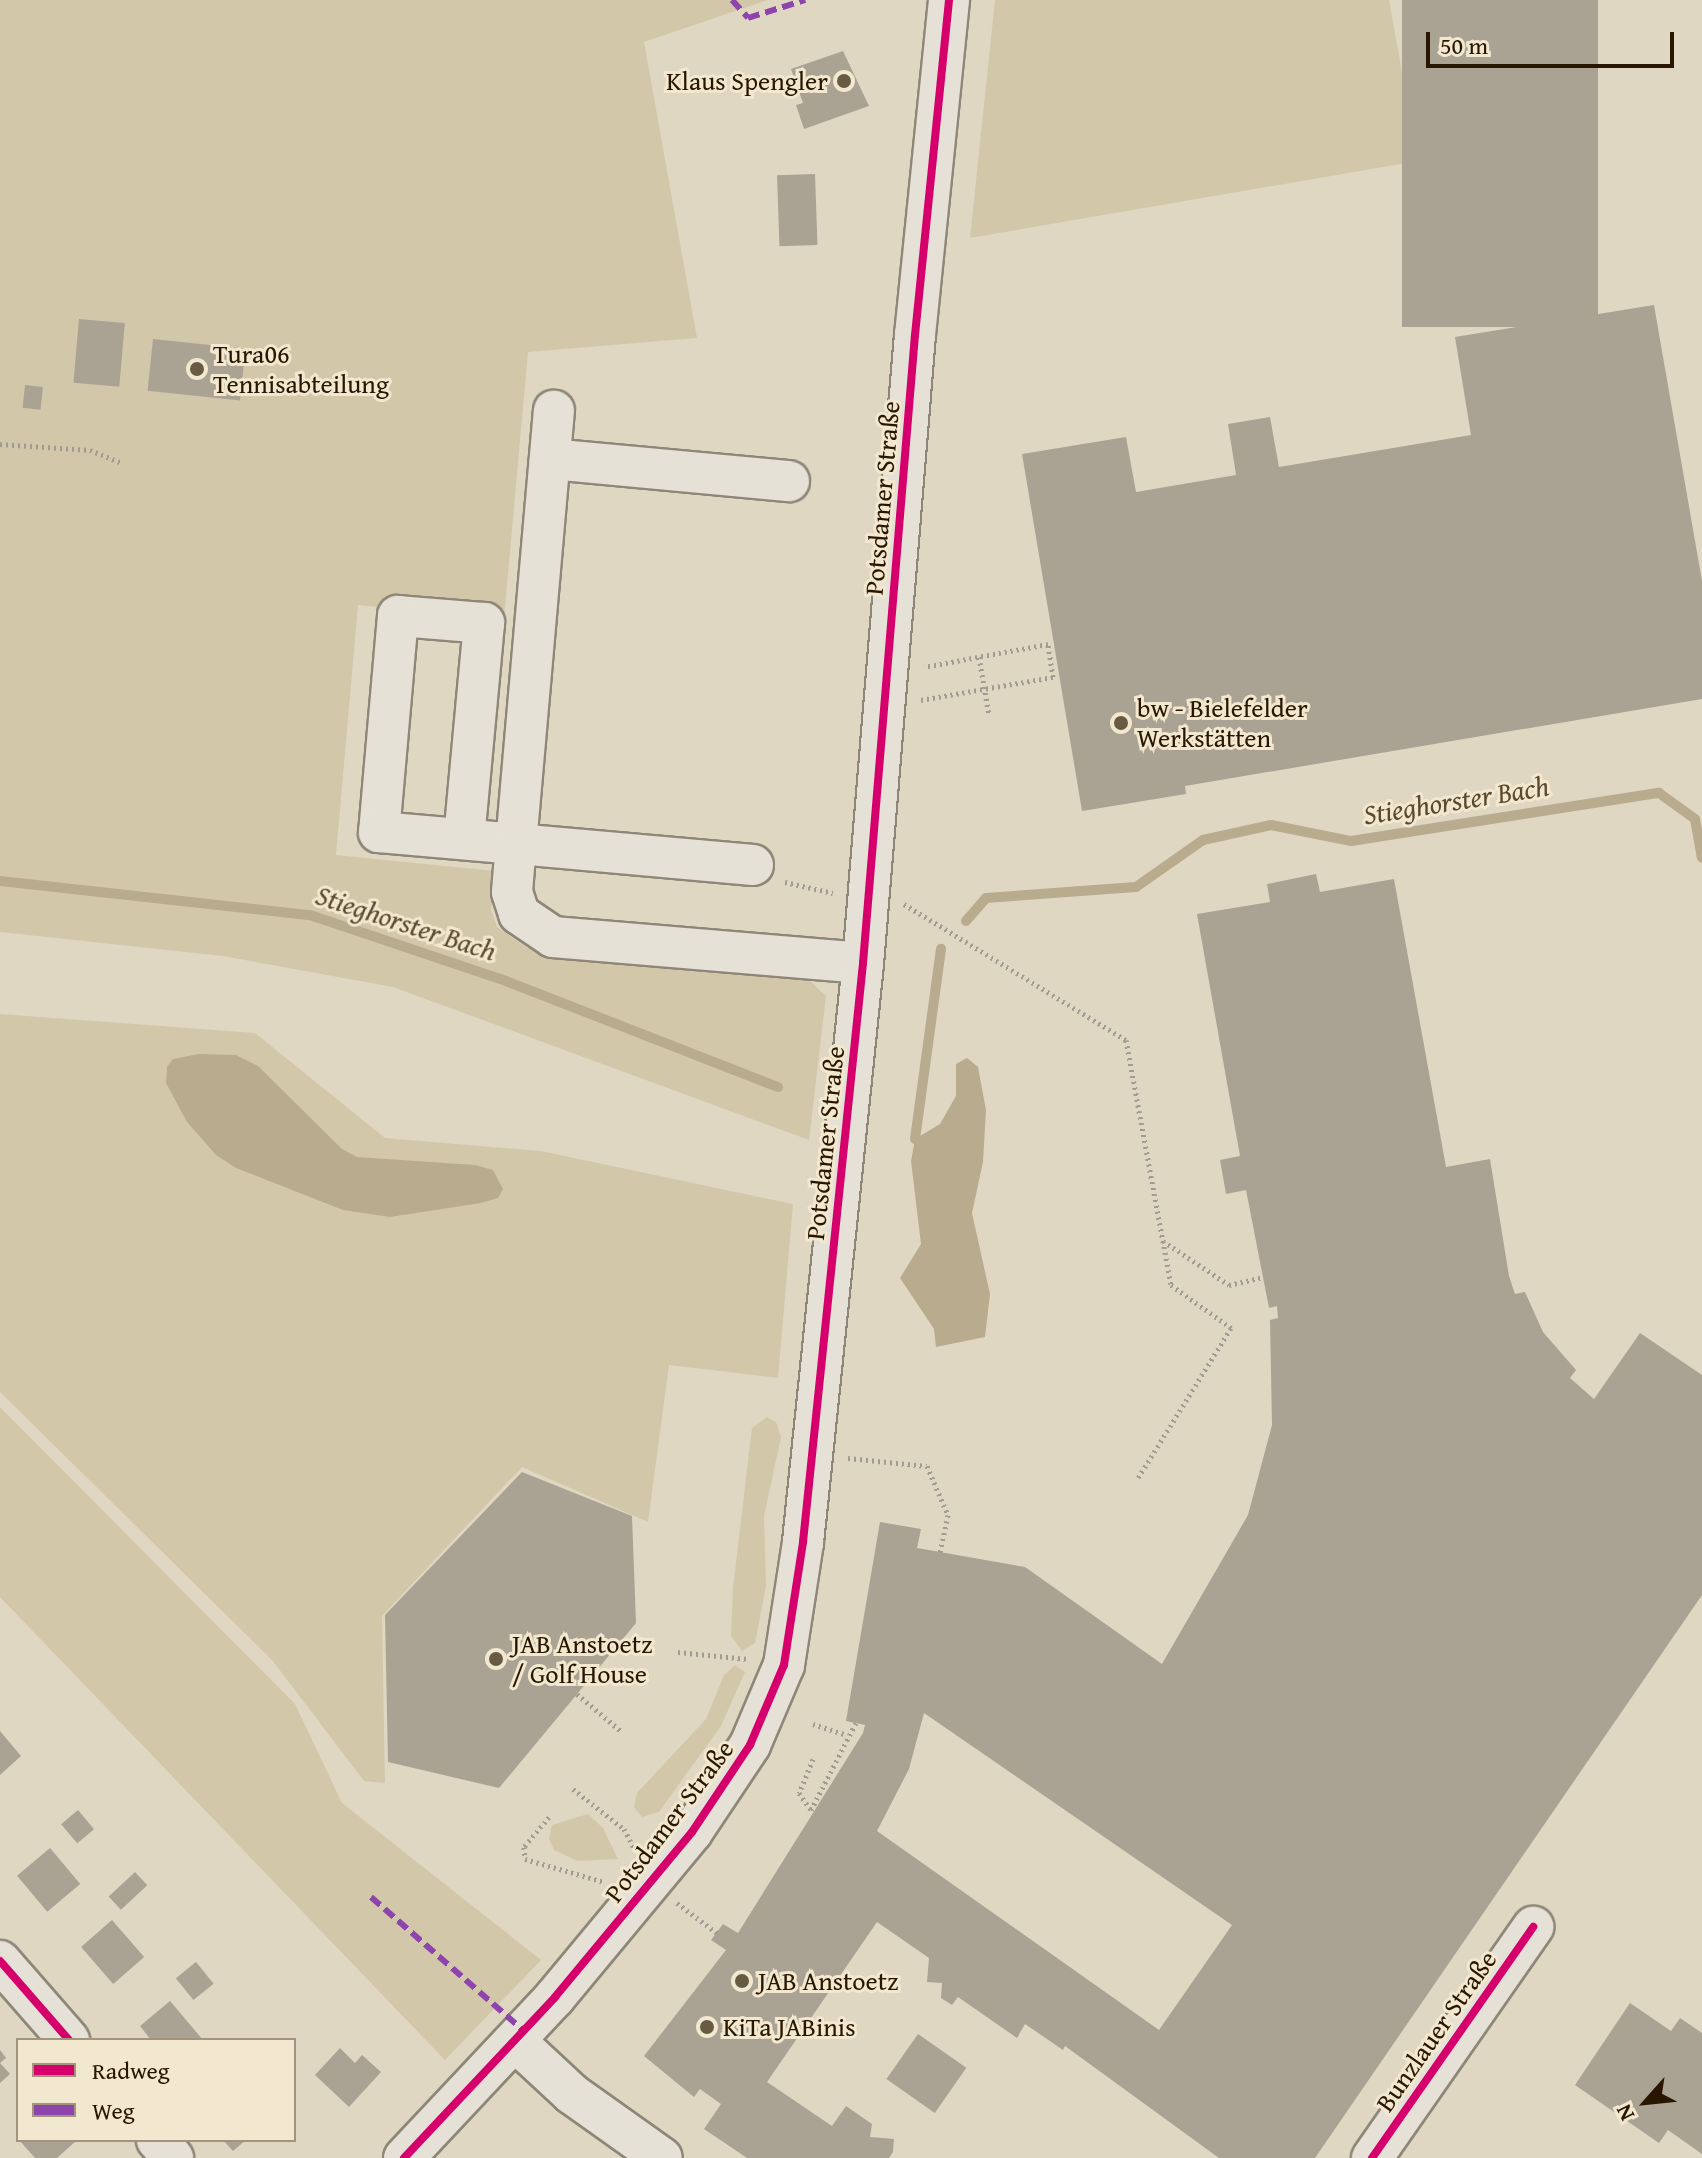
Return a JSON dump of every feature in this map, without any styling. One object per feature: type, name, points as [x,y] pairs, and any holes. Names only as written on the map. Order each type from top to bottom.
[{"type":"street","name":"Potsdamer Straße","points":[[404,2158],[515,2041],[651,1883],[736,1771],[766,1714],[784,1665],[805,1527],[863,963],[884,900],[915,335],[949,0]]},
{"type":"street","points":[[554,411],[512,892],[519,914],[553,937],[863,963]]},
{"type":"street","points":[[550,459],[789,481]]},
{"type":"street","points":[[464,839],[484,623],[398,616],[379,832],[753,865]]},
{"type":"street","name":"Bunzlauer Straße","points":[[1372,2158],[1533,1927]]},
{"type":"street","points":[[0,1961],[67,2038]]},
{"type":"street","points":[[515,2041],[572,2094],[662,2158]]},
{"type":"street","points":[[159,2142],[173,2158]]},
{"type":"path","points":[[0,444],[90,450],[123,463]]},
{"type":"path","points":[[916,701],[1053,677],[1054,660],[1048,644],[919,668]]},
{"type":"path","points":[[979,657],[989,715]]},
{"type":"path","points":[[753,865],[772,881],[884,900],[1126,1040],[1171,1285],[1231,1328],[1138,1478]]},
{"type":"path","points":[[1163,1241],[1229,1285],[1263,1277]]},
{"type":"path","points":[[845,1457],[927,1466],[948,1515],[940,1552]]},
{"type":"path","points":[[678,1652],[784,1665]]},
{"type":"path","points":[[577,1694],[621,1731]]},
{"type":"path","points":[[813,1759],[799,1793],[811,1810],[847,1735],[856,1723]]},
{"type":"path","points":[[813,1724],[847,1735]]},
{"type":"path","points":[[573,1789],[624,1829],[651,1883],[717,1933]]},
{"type":"path","points":[[549,1817],[522,1853],[532,1865],[597,1881],[651,1883]]},
{"type":"shaded area","points":[[0,0],[768,0],[644,42],[697,338],[528,352],[504,618],[358,605],[336,855],[495,871],[491,910],[497,927],[527,948],[808,979],[826,996],[809,1140],[393,987],[223,956],[0,932]]},
{"type":"shaded area","points":[[995,0],[1389,0],[1418,161],[970,238]]},
{"type":"shaded area","points":[[0,1014],[255,1033],[385,1138],[541,1151],[793,1204],[778,1378],[669,1365],[648,1522],[522,1467],[382,1616],[385,1783],[364,1781],[272,1660],[0,1392]]},
{"type":"shaded area","points":[[199,1054],[236,1055],[258,1066],[342,1149],[357,1157],[475,1165],[493,1170],[503,1189],[498,1198],[481,1203],[390,1217],[343,1210],[236,1168],[216,1155],[187,1122],[166,1083],[167,1067],[173,1059]]},
{"type":"shaded area","points":[[967,1058],[978,1067],[986,1110],[983,1162],[972,1213],[990,1294],[985,1337],[936,1347],[934,1329],[900,1278],[921,1244],[911,1161],[915,1139],[940,1124],[956,1096],[956,1064]]},
{"type":"shaded area","points":[[0,1407],[295,1704],[342,1803],[541,1960],[445,2060],[0,1597]]},
{"type":"shaded area","points":[[767,1417],[776,1422],[781,1437],[764,1516],[766,1586],[755,1643],[742,1651],[731,1636],[733,1588],[752,1428]]},
{"type":"shaded area","points":[[735,1665],[745,1672],[721,1726],[659,1812],[642,1817],[634,1807],[637,1793],[706,1719],[724,1675]]},
{"type":"shaded area","points":[[588,1814],[603,1828],[618,1859],[577,1861],[554,1850],[549,1839],[552,1825]]},
{"type":"building","points":[[1402,0],[1598,0],[1598,327],[1402,327]]},
{"type":"building","points":[[843,51],[869,106],[804,129],[796,105],[803,103],[791,69]]},
{"type":"building","points":[[815,174],[817,245],[780,246],[777,175]]},
{"type":"building","points":[[1654,305],[1702,581],[1702,699],[1185,786],[1186,794],[1082,811],[1022,454],[1126,437],[1136,492],[1236,475],[1228,424],[1270,417],[1279,467],[1471,435],[1455,337]]},
{"type":"building","points":[[79,319],[125,323],[119,387],[73,383]]},
{"type":"building","name":"Tura06 Tennisabteilung","points":[[153,339],[245,349],[240,400],[148,391]]},
{"type":"building","points":[[25,385],[43,387],[40,410],[23,408]]},
{"type":"building","points":[[1316,874],[1320,892],[1394,879],[1446,1167],[1490,1159],[1509,1276],[1515,1294],[1525,1292],[1543,1332],[1576,1370],[1570,1378],[1594,1399],[1640,1333],[1702,1375],[1702,1595],[1315,2158],[1219,2158],[1065,2046],[1063,2050],[1025,2024],[1017,2038],[958,1997],[952,2005],[941,1998],[942,1983],[927,1982],[929,1958],[877,1922],[767,2082],[832,2126],[846,2106],[872,2124],[870,2137],[894,2139],[893,2152],[889,2158],[747,2158],[704,2129],[721,2104],[700,2089],[694,2097],[644,2056],[726,1950],[711,1940],[723,1924],[738,1933],[863,1733],[865,1725],[846,1721],[880,1522],[921,1529],[917,1548],[1025,1567],[1162,1664],[1248,1515],[1272,1425],[1270,1320],[1278,1318],[1277,1306],[1269,1308],[1246,1190],[1226,1194],[1220,1160],[1240,1156],[1197,914],[1270,902],[1267,884]],"holes":[[[924,1713],[1232,1925],[1159,2030],[877,1831],[909,1769]]]},
{"type":"building","name":"JAB Anstoetz / Golf House","points":[[522,1472],[632,1516],[636,1623],[499,1788],[388,1762],[385,1615]]},
{"type":"building","points":[[0,1731],[21,1756],[0,1775]]},
{"type":"building","points":[[78,1810],[94,1829],[77,1843],[61,1824]]},
{"type":"building","points":[[50,1848],[80,1884],[47,1912],[17,1876]]},
{"type":"building","points":[[135,1872],[147,1885],[121,1910],[109,1897]]},
{"type":"building","points":[[112,1920],[144,1957],[113,1984],[81,1947]]},
{"type":"building","points":[[196,1962],[214,1984],[193,2000],[176,1978]]},
{"type":"building","points":[[170,2001],[201,2038],[149,2038],[140,2026]]},
{"type":"building","points":[[1630,2003],[1671,2031],[1680,2018],[1702,2033],[1702,2154],[1668,2130],[1659,2143],[1575,2085]]},
{"type":"building","points":[[918,2034],[966,2068],[935,2113],[886,2079]]},
{"type":"building","points":[[340,2048],[355,2063],[362,2055],[381,2072],[349,2107],[315,2075]]},
{"type":"building","points":[[0,2063],[10,2074],[0,2083]]},
{"type":"building","points":[[21,2142],[75,2142],[57,2158],[35,2158]]},
{"type":"building","points":[[225,2142],[244,2142],[233,2151]]},
{"type":"waterway","name":"Stieghorster Bach","points":[[966,921],[986,898],[1136,887],[1203,840],[1271,825],[1351,841],[1659,793],[1695,819],[1702,857]]},
{"type":"waterway","name":"Stieghorster Bach","points":[[0,881],[310,915],[506,981],[778,1087]]},
{"type":"waterway","name":"Stieghorster Bach","points":[[915,1139],[941,949]]},
{"type":"marked path","points":[[732,0],[748,18],[805,0]]},
{"type":"marked path","points":[[371,1897],[524,2031]]},
{"type":"cycle path","points":[[404,2158],[555,1997],[692,1832],[750,1745],[784,1665],[803,1542],[863,963],[915,335],[949,0]]},
{"type":"cycle path","points":[[1372,2158],[1533,1927]]},
{"type":"cycle path","points":[[0,1961],[67,2038]]},
{"type":"place","name":"Klaus Spengler","points":[[844,81]]},
{"type":"place","name":"Tura06 Tennisabteilung","points":[[197,369]]},
{"type":"place","name":"bw - Bielefelder Werkstätten","points":[[1121,723]]},
{"type":"place","name":"JAB Anstoetz / Golf House","points":[[496,1659]]},
{"type":"place","name":"JAB Anstoetz","points":[[742,1981]]},
{"type":"place","name":"KiTa JABinis","points":[[707,2027]]}]
